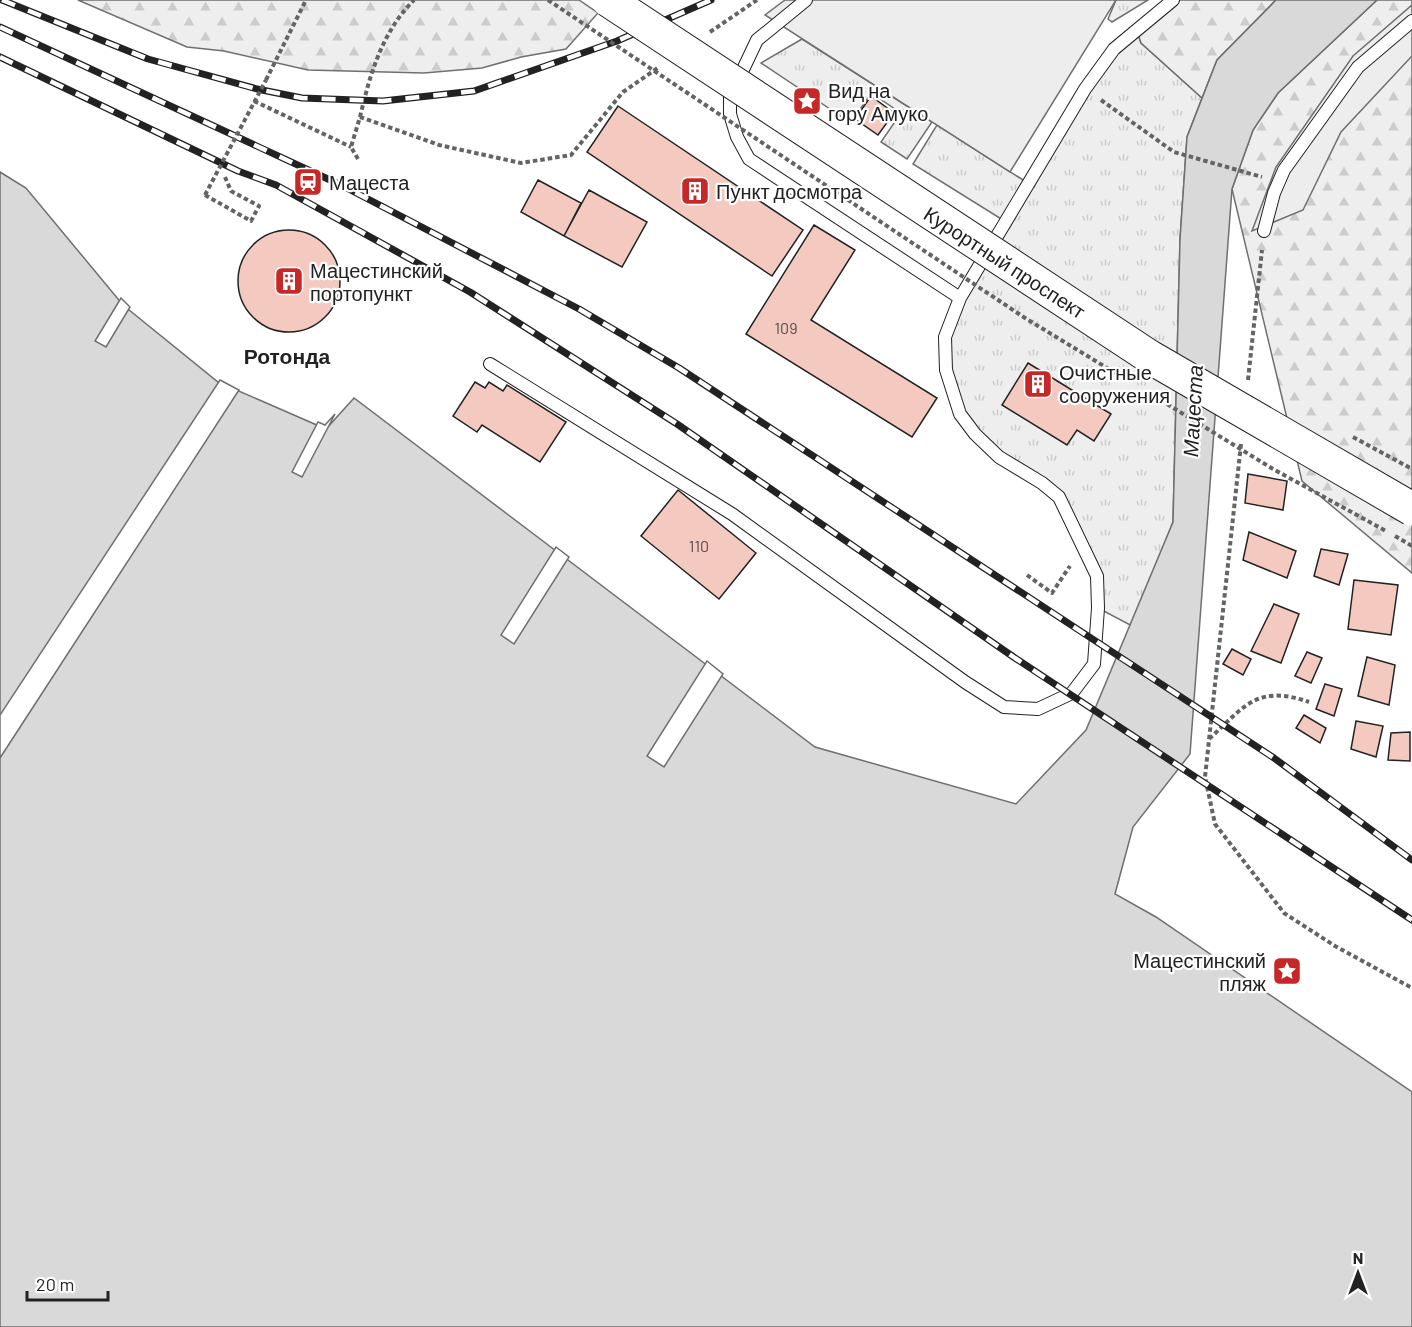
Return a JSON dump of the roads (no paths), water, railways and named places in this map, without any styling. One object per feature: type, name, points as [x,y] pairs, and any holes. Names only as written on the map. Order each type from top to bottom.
[{"type":"main road","name":"Курортный проспект","points":[[608,0],[1150,357],[1412,509]]},
{"type":"lane","points":[[806,0],[757,40],[730,97],[730,114],[737,137],[749,159],[960,298]]},
{"type":"lane","points":[[490,364],[732,514],[965,682],[1004,707],[1038,709],[1072,693],[1094,664],[1098,608],[1096,576],[1084,545],[1059,497],[1042,483],[999,456],[975,434],[960,414],[946,370],[945,337],[960,298],[1085,89],[1114,49],[1136,28],[1173,0]]},
{"type":"lane","points":[[1264,231],[1274,193],[1284,170],[1358,67],[1412,21]]},
{"type":"water","points":[[1276,0],[1377,0],[1278,93],[1253,130],[1232,189],[1190,754],[1133,827],[1115,894],[1156,917],[1412,1092],[1412,1327],[0,1327],[0,172],[26,188],[123,305],[218,382],[326,429],[354,398],[815,747],[1016,804],[1086,730],[1173,522],[1180,239],[1187,137],[1217,60]]},
{"type":"railway","points":[[2,0],[148,59],[257,89],[302,98],[383,101],[474,91],[617,41],[711,0]]},
{"type":"railway","points":[[0,27],[343,186],[579,309],[679,368],[1274,758],[1412,860]]},
{"type":"railway","points":[[0,57],[238,171],[276,185],[470,292],[677,424],[1015,658],[1412,920]]},
{"type":"place","name":"Вид на гору Амуко","points":[[807,101]]},
{"type":"place","name":"Мацеста","points":[[308,182]]},
{"type":"place","name":"Пункт досмотра","points":[[695,191]]},
{"type":"place","name":"Мацестинский портопункт","points":[[289,281]]},
{"type":"place","name":"Очистные сооружения","points":[[1038,384]]},
{"type":"place","name":"Мацестинский пляж","points":[[1287,971]]},
{"type":"district","name":"Ротонда","points":[[287,355]]}]
